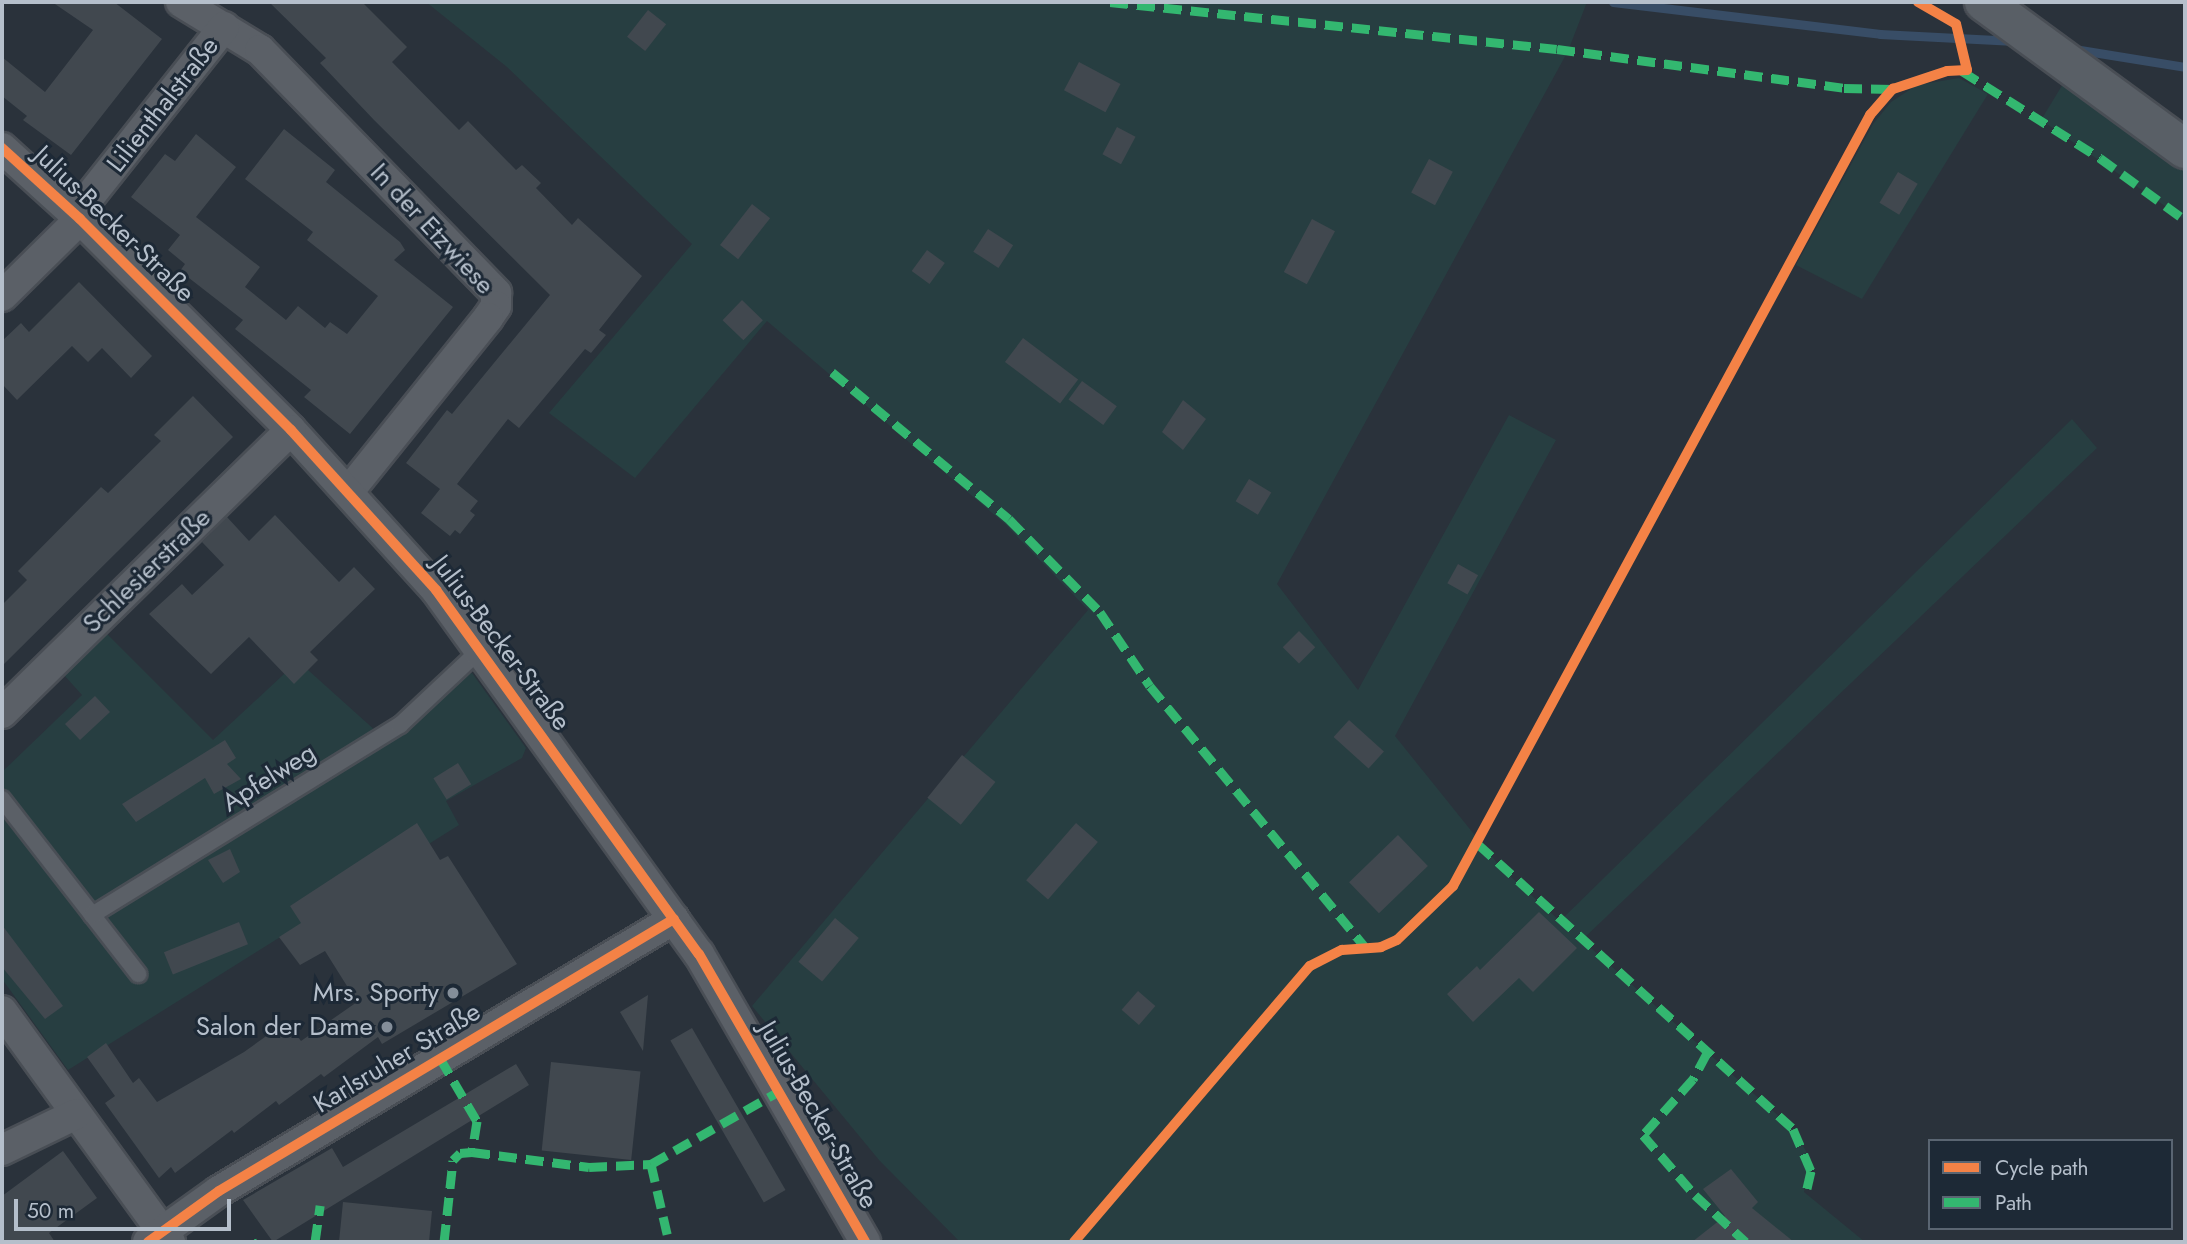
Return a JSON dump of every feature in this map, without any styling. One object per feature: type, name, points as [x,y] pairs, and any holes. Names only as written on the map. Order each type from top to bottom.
[{"type":"main road","points":[[1984,2],[2185,149]]},
{"type":"street","name":"In der Etzwiese","points":[[181,2],[225,27],[267,57],[496,293],[496,306],[488,318],[348,492]]},
{"type":"street","name":"Lilienthalstraße","points":[[2,296],[78,217],[225,27]]},
{"type":"street","name":"Julius-Becker-Straße","points":[[2,148],[78,217],[291,430],[419,570],[470,659],[699,954],[865,1242]]},
{"type":"street","name":"Schlesierstraße","points":[[2,713],[291,430]]},
{"type":"street","name":"Karlsruher Straße","points":[[160,1239],[231,1184],[674,919]]},
{"type":"street","points":[[2,1011],[76,1114],[160,1239]]},
{"type":"street","points":[[2,1150],[76,1114]]},
{"type":"lane","name":"Apfelweg","points":[[92,915],[400,725],[470,659]]},
{"type":"lane","points":[[2,799],[138,974]]},
{"type":"green space","points":[[426,2],[1587,2],[1568,51],[1277,584],[1358,690],[1509,415],[1556,440],[1395,736],[1502,869],[1560,921],[2072,419],[2097,448],[1582,940],[1793,1129],[1806,1151],[1809,1168],[1804,1192],[1865,1242],[960,1242],[879,1160],[752,1006],[1088,610],[1005,524],[767,321],[635,478],[549,413],[692,244],[507,67]]},
{"type":"green space","points":[[1959,78],[1988,94],[1862,299],[1796,265],[1873,124],[1891,102],[1917,85]]},
{"type":"green space","points":[[2066,79],[2185,172],[2185,220],[2041,120]]},
{"type":"green space","points":[[107,634],[213,740],[298,661],[377,732],[454,661],[466,675],[472,673],[526,748],[522,758],[446,801],[459,825],[68,1070],[2,979],[2,772],[82,695],[64,675]]},
{"type":"building","points":[[52,2],[114,2],[162,39],[71,155],[23,120],[27,116],[2,96],[2,57],[45,92],[93,30]]},
{"type":"building","points":[[269,2],[362,2],[407,47],[392,62],[459,130],[468,121],[516,170],[522,165],[541,183],[536,188],[572,225],[578,218],[642,276],[599,330],[606,335],[591,353],[585,349],[519,428],[508,419],[457,484],[478,501],[470,511],[475,515],[460,534],[455,530],[450,536],[421,513],[440,489],[406,463],[447,410],[452,414],[550,295],[374,120],[320,63],[326,58]]},
{"type":"building","points":[[648,10],[666,24],[645,51],[627,37]]},
{"type":"building","points":[[1079,62],[1120,84],[1105,112],[1064,90]]},
{"type":"building","points":[[1117,127],[1136,137],[1121,164],[1102,154]]},
{"type":"building","points":[[284,129],[335,170],[326,182],[400,242],[405,250],[394,260],[453,307],[350,434],[304,397],[311,390],[235,329],[243,320],[180,271],[185,264],[168,250],[180,235],[131,197],[165,154],[175,161],[196,134],[236,167],[196,217],[260,267],[245,287],[286,320],[298,306],[325,328],[330,322],[347,334],[378,296],[307,240],[313,232],[245,179]]},
{"type":"building","points":[[1429,159],[1453,172],[1435,205],[1411,193]]},
{"type":"building","points":[[1898,172],[1918,184],[1899,215],[1879,203]]},
{"type":"building","points":[[752,204],[770,218],[738,259],[720,245]]},
{"type":"building","points":[[1312,219],[1335,231],[1307,284],[1284,272]]},
{"type":"building","points":[[988,229],[1013,245],[998,268],[973,252]]},
{"type":"building","points":[[927,250],[945,263],[930,284],[912,271]]},
{"type":"building","points":[[79,282],[152,356],[131,378],[102,348],[88,362],[72,346],[17,400],[2,384],[2,341],[21,323],[29,332]]},
{"type":"building","points":[[742,300],[763,320],[743,340],[723,320]]},
{"type":"building","points":[[1023,338],[1078,380],[1060,403],[1005,362]]},
{"type":"building","points":[[1082,381],[1117,406],[1103,425],[1068,400]]},
{"type":"building","points":[[193,396],[233,437],[2,666],[2,605],[27,580],[18,571],[101,487],[108,493],[161,441],[154,435]]},
{"type":"building","points":[[1183,400],[1206,419],[1183,450],[1162,432]]},
{"type":"building","points":[[1249,479],[1271,492],[1258,515],[1236,501]]},
{"type":"building","points":[[275,515],[339,582],[354,567],[375,589],[310,652],[318,660],[294,684],[249,637],[211,674],[149,614],[182,584],[192,595],[224,565],[202,542],[227,517],[249,541]]},
{"type":"building","points":[[1458,564],[1478,575],[1467,594],[1447,583]]},
{"type":"building","points":[[1299,631],[1315,647],[1299,664],[1283,647]]},
{"type":"building","points":[[95,696],[110,712],[80,740],[65,724]]},
{"type":"building","points":[[1349,720],[1384,751],[1369,769],[1334,737]]},
{"type":"building","points":[[225,740],[236,758],[227,764],[241,779],[214,794],[205,778],[136,822],[122,804]]},
{"type":"building","points":[[962,755],[995,782],[961,825],[927,798]]},
{"type":"building","points":[[458,763],[471,784],[447,800],[433,778]]},
{"type":"building","points":[[417,823],[440,860],[448,856],[517,964],[382,1044],[378,1037],[324,1077],[321,1074],[279,1105],[276,1101],[234,1133],[232,1130],[175,1173],[171,1167],[159,1178],[105,1103],[115,1096],[87,1057],[106,1043],[133,1083],[139,1078],[157,1102],[244,1052],[286,1022],[301,1041],[357,1002],[325,951],[300,965],[279,937],[301,923],[290,906]]},
{"type":"building","points":[[1076,823],[1098,842],[1048,899],[1026,880]]},
{"type":"building","points":[[1398,835],[1428,866],[1379,913],[1349,882]]},
{"type":"building","points":[[230,849],[240,872],[223,883],[208,860]]},
{"type":"building","points":[[1539,912],[1577,948],[1533,992],[1519,978],[1473,1022],[1447,994],[1477,966],[1480,970]]},
{"type":"building","points":[[835,918],[859,938],[822,982],[798,962]]},
{"type":"building","points":[[239,922],[248,944],[173,975],[164,952]]},
{"type":"building","points":[[2,925],[63,1006],[45,1019],[2,967]]},
{"type":"building","points":[[1138,991],[1155,1006],[1139,1025],[1122,1010]]},
{"type":"building","points":[[648,995],[643,1051],[620,1012]]},
{"type":"building","points":[[692,1028],[786,1190],[764,1202],[670,1040]]},
{"type":"building","points":[[551,1062],[641,1071],[631,1160],[542,1151]]},
{"type":"building","points":[[516,1064],[529,1085],[273,1242],[243,1200],[332,1148],[343,1167]]},
{"type":"building","points":[[63,1151],[97,1198],[49,1233],[55,1242],[2,1242],[2,1196]]},
{"type":"building","points":[[1731,1169],[1758,1202],[1752,1208],[1794,1242],[1692,1242],[1725,1216],[1703,1189]]},
{"type":"building","points":[[343,1202],[432,1211],[429,1242],[339,1242]]},
{"type":"waterway","points":[[1613,2],[1880,34],[2015,41]]},
{"type":"waterway","points":[[2074,49],[2185,67]]},
{"type":"marked path","points":[[1110,2],[1557,49],[1844,88],[1893,89]]},
{"type":"marked path","points":[[1962,71],[2100,158],[2185,220]]},
{"type":"marked path","points":[[832,372],[1009,519],[1100,612],[1150,686],[1366,948]]},
{"type":"marked path","points":[[1478,844],[1793,1129],[1811,1171],[1807,1189]]},
{"type":"marked path","points":[[1707,1053],[1693,1079],[1643,1135],[1695,1195],[1746,1242]]},
{"type":"marked path","points":[[440,1058],[477,1121],[472,1152]]},
{"type":"marked path","points":[[651,1164],[778,1092]]},
{"type":"marked path","points":[[444,1242],[453,1160],[460,1153],[472,1152],[589,1167],[651,1164],[669,1242]]},
{"type":"marked path","points":[[315,1242],[320,1205]]},
{"type":"cycle path","points":[[1074,1242],[1310,966],[1342,950],[1381,947],[1397,940],[1453,886],[1870,115],[1893,89],[1947,71],[1967,70],[1956,24],[1918,2]]},
{"type":"cycle path","points":[[2,148],[80,219],[291,430],[436,590],[699,954],[865,1242]]},
{"type":"cycle path","points":[[148,1242],[219,1191],[674,919]]},
{"type":"place","name":"Mrs. Sporty","points":[[453,993]]},
{"type":"place","name":"Salon der Dame","points":[[387,1027]]}]
